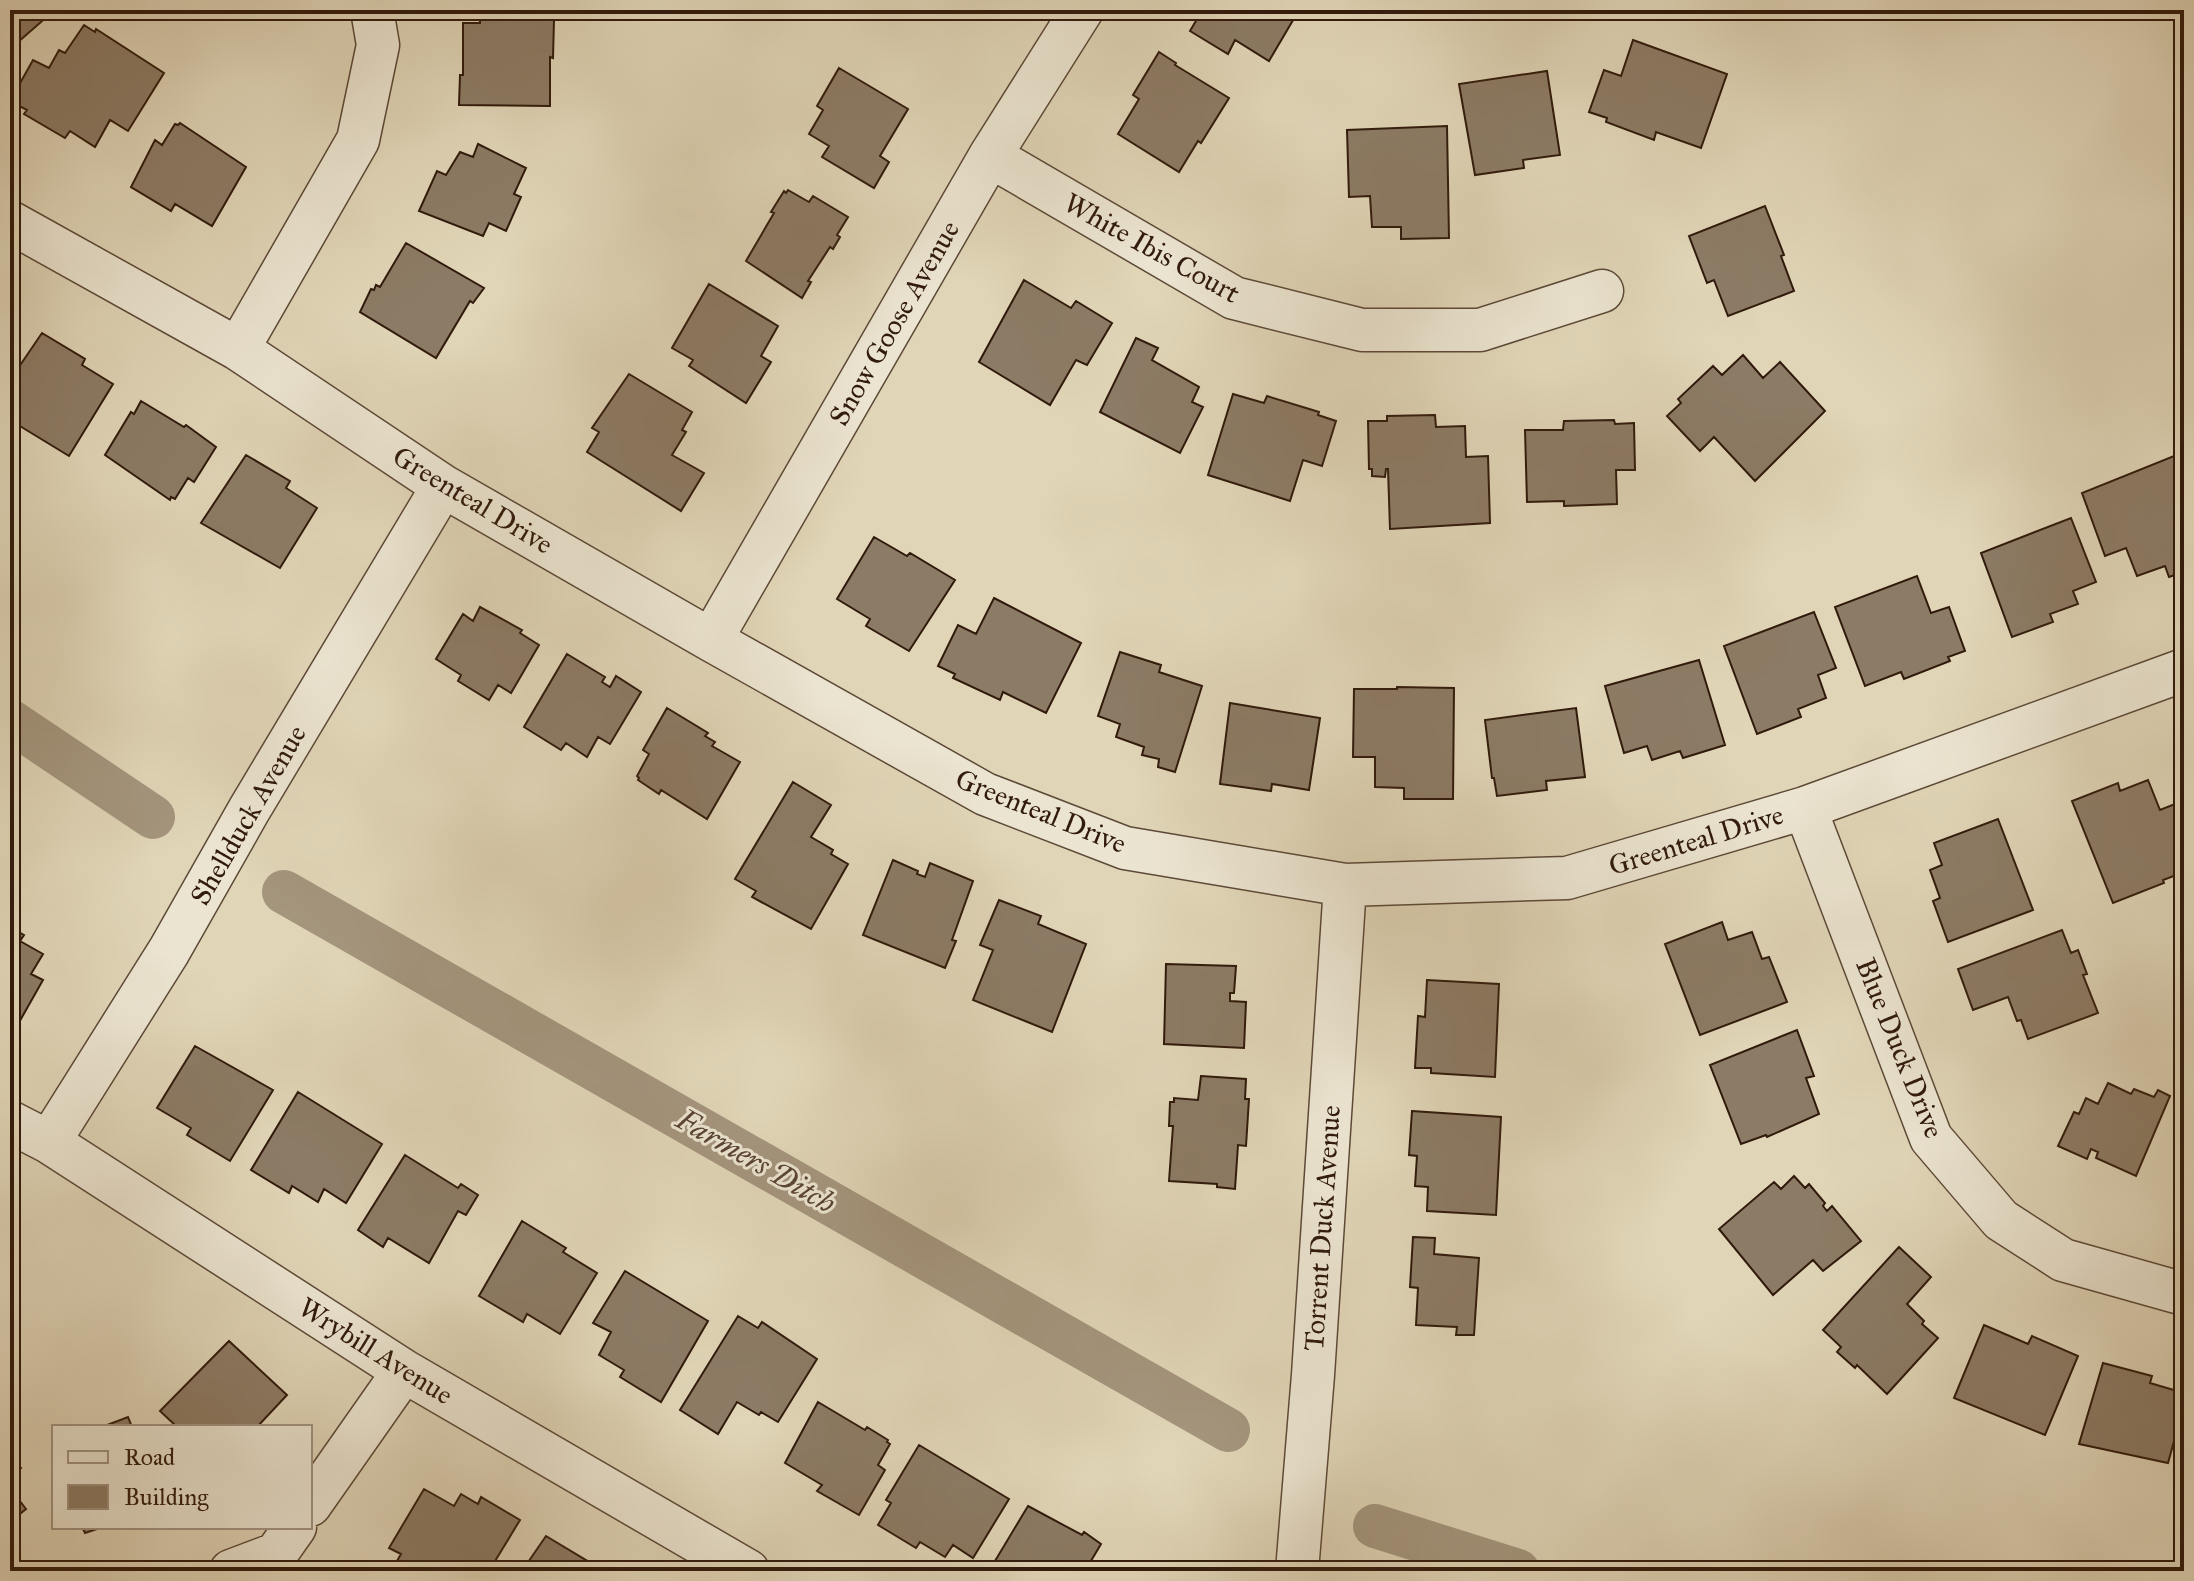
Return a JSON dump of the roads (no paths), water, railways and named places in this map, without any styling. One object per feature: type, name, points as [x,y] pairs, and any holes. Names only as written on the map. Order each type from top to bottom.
[{"type":"street","points":[[238,349],[358,140],[378,45],[372,10]]},
{"type":"street","name":"Snow Goose Avenue","points":[[711,640],[990,156],[1082,10]]},
{"type":"street","name":"White Ibis Court","points":[[990,156],[1234,298],[1362,330],[1480,330],[1602,291]]},
{"type":"street","name":"Greenteal Drive","points":[[10,222],[238,349],[443,486],[711,640],[999,800],[1125,848],[1345,885],[1567,878],[1805,808],[2184,670]]},
{"type":"street","name":"Shellduck Avenue","points":[[49,1142],[169,951],[249,810],[443,486]]},
{"type":"street","name":"Blue Duck Drive","points":[[1805,808],[1931,1138],[2001,1220],[2063,1260],[2184,1294]]},
{"type":"street","name":"Torrent Duck Avenue","points":[[1297,1571],[1345,885]]},
{"type":"street","name":"Wrybill Avenue","points":[[10,1122],[49,1142],[404,1371],[748,1571]]},
{"type":"street","points":[[312,1502],[404,1371]]},
{"type":"street","points":[[231,1571],[276,1554],[294,1529]]},
{"type":"waterway","name":"Farmers Ditch","points":[[10,721],[153,817]]},
{"type":"waterway","name":"Farmers Ditch","points":[[284,892],[1228,1430]]},
{"type":"waterway","name":"Farmers Ditch","points":[[1375,1526],[1518,1571]]}]
